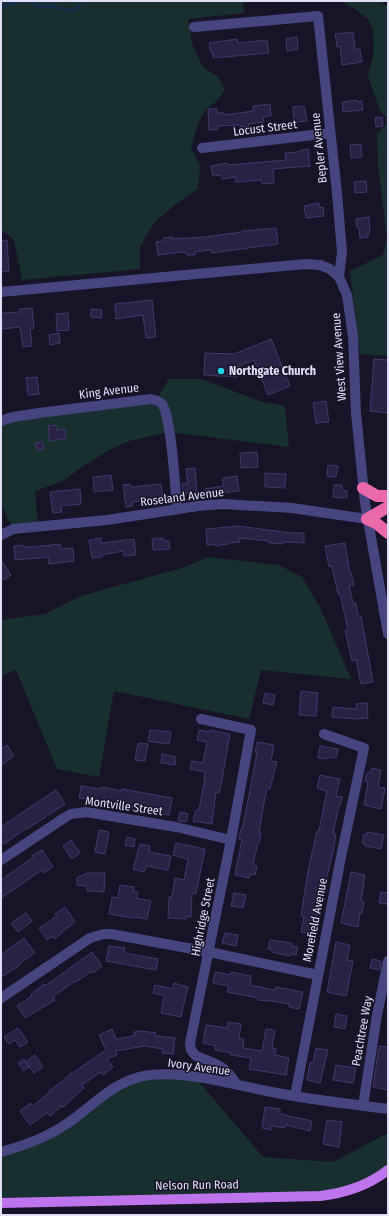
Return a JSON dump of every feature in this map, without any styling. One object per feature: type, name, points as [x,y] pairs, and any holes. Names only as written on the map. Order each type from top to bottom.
[{"type":"highway","points":[[363,488],[377,496],[388,496]]},
{"type":"highway","points":[[367,519],[388,507]]},
{"type":"highway","points":[[367,519],[376,523],[388,532]]},
{"type":"main road","name":"Nelson Run Road","points":[[1,1203],[327,1195],[345,1192],[356,1188],[388,1170]]},
{"type":"street","name":"Bepler Avenue","points":[[194,27],[318,16],[342,252],[339,277]]},
{"type":"street","name":"Locust Street","points":[[202,148],[330,134]]},
{"type":"street","points":[[1,292],[306,264],[326,266],[339,277]]},
{"type":"street","name":"West View Avenue","points":[[339,277],[347,295],[351,318],[355,408],[363,488],[367,519],[388,634]]},
{"type":"street","name":"King Avenue","points":[[1,420],[39,413],[151,399],[160,402],[164,409],[169,432],[177,509]]},
{"type":"street","name":"Roseland Avenue","points":[[1,535],[13,530],[107,520],[211,505],[234,504],[292,508],[367,519]]},
{"type":"street","name":"Highridge Street","points":[[201,719],[252,730],[190,1046],[191,1050],[196,1056],[225,1068],[231,1075],[236,1086]]},
{"type":"street","name":"Morefield Avenue","points":[[295,1096],[364,748],[324,734]]},
{"type":"street","name":"Montville Street","points":[[1,860],[64,818],[71,814],[82,812],[176,827],[231,840]]},
{"type":"street","points":[[1,998],[71,950],[97,935],[111,934],[209,952],[318,975]]},
{"type":"street","name":"Peachtree Way","points":[[363,1106],[377,1015],[388,961]]},
{"type":"street","name":"Ivory Avenue","points":[[1,1152],[44,1138],[75,1118],[112,1089],[132,1079],[141,1077],[170,1074],[195,1077],[295,1096],[388,1109]]},
{"type":"green space","points":[[2,1],[243,1],[244,13],[188,19],[192,44],[203,67],[218,77],[225,90],[216,102],[205,110],[198,124],[191,147],[200,166],[198,189],[176,204],[153,224],[140,247],[140,269],[22,280],[14,239],[1,230]]},
{"type":"green space","points":[[342,1],[380,1],[388,7],[388,356],[360,354],[350,271],[383,255],[387,239],[378,165],[377,134],[386,124],[386,117],[380,111],[368,76],[374,51],[373,30],[368,19]]},
{"type":"green space","points":[[169,379],[201,379],[263,402],[285,406],[289,447],[169,432],[129,441],[111,449],[63,481],[35,491],[38,527],[13,529],[1,504],[1,421],[156,400]]},
{"type":"green space","points":[[208,557],[279,565],[302,577],[320,607],[351,679],[261,670],[249,719],[114,691],[99,777],[57,769],[16,670],[1,676],[1,620],[45,614],[81,596],[185,567]]},
{"type":"green space","points":[[195,1077],[263,1157],[333,1162],[388,1133],[388,1170],[345,1192],[1,1203],[1,1152],[23,1146],[132,1079]]},
{"type":"building","points":[[353,32],[355,49],[360,49],[362,62],[342,65],[340,46],[337,47],[335,34]]},
{"type":"building","points":[[297,37],[298,49],[287,51],[286,39]]},
{"type":"building","points":[[237,39],[238,43],[267,40],[269,53],[213,58],[213,53],[211,53],[209,43]]},
{"type":"building","points":[[357,100],[358,102],[362,101],[363,110],[343,112],[342,102]]},
{"type":"building","points":[[270,104],[271,116],[263,117],[264,122],[249,124],[249,126],[241,127],[240,125],[218,126],[218,129],[209,130],[208,109],[217,109],[217,113],[224,113],[224,115],[253,111],[253,106]]},
{"type":"building","points":[[304,106],[307,121],[294,122],[293,107]]},
{"type":"building","points":[[382,117],[383,126],[376,127],[375,118]]},
{"type":"building","points":[[361,144],[362,157],[351,158],[350,145]]},
{"type":"building","points":[[308,149],[310,166],[273,169],[274,183],[262,184],[261,180],[236,182],[236,177],[222,179],[221,175],[213,176],[211,166],[227,163],[227,165],[286,160],[285,153],[299,152]]},
{"type":"building","points":[[366,181],[367,192],[355,193],[354,182]]},
{"type":"building","points":[[319,203],[320,208],[323,207],[324,216],[306,218],[304,206]]},
{"type":"building","points":[[369,217],[370,232],[368,233],[368,237],[360,238],[359,227],[357,228],[356,219]]},
{"type":"building","points":[[276,228],[278,244],[211,253],[211,250],[195,252],[195,255],[187,255],[186,253],[182,252],[158,255],[156,242],[164,241],[164,238],[205,237],[242,231]]},
{"type":"building","points":[[7,240],[9,271],[1,272],[1,241]]},
{"type":"building","points":[[152,300],[156,337],[146,338],[143,315],[116,319],[115,304]]},
{"type":"building","points":[[32,308],[34,328],[30,329],[32,346],[23,347],[20,327],[2,329],[1,313],[20,312],[20,309]]},
{"type":"building","points":[[91,309],[102,310],[101,318],[91,317]]},
{"type":"building","points":[[68,313],[69,330],[57,331],[56,314]]},
{"type":"building","points":[[59,333],[60,343],[50,345],[49,335]]},
{"type":"building","name":"Northgate Church","points":[[271,339],[290,386],[268,395],[254,360],[237,367],[237,377],[204,375],[205,353],[234,354]]},
{"type":"building","points":[[374,359],[388,360],[388,413],[370,411]]},
{"type":"building","points":[[37,377],[39,394],[28,395],[26,378]]},
{"type":"building","points":[[326,401],[329,422],[316,423],[313,403]]},
{"type":"building","points":[[56,425],[57,430],[65,429],[66,438],[50,441],[48,426]]},
{"type":"building","points":[[43,442],[44,449],[37,450],[35,443]]},
{"type":"building","points":[[257,452],[258,467],[241,468],[240,453]]},
{"type":"building","points":[[328,465],[338,466],[336,477],[327,476]]},
{"type":"building","points":[[195,468],[197,492],[183,494],[182,484],[188,483],[186,469]]},
{"type":"building","points":[[265,473],[286,474],[285,488],[265,487]]},
{"type":"building","points":[[111,475],[113,490],[94,492],[93,477]]},
{"type":"building","points":[[237,476],[239,491],[206,495],[205,489],[223,486],[223,478]]},
{"type":"building","points":[[130,484],[131,487],[161,484],[163,498],[132,502],[133,506],[126,507],[123,485]]},
{"type":"building","points":[[334,485],[342,485],[342,490],[347,491],[347,498],[333,497]]},
{"type":"building","points":[[80,489],[81,504],[61,506],[62,512],[53,513],[50,492]]},
{"type":"building","points":[[238,526],[291,533],[304,533],[304,543],[269,543],[269,541],[239,538],[240,542],[215,546],[215,544],[207,545],[206,529]]},
{"type":"building","points":[[101,538],[101,543],[134,539],[136,555],[124,556],[123,551],[102,555],[102,557],[92,558],[89,540]]},
{"type":"building","points":[[163,538],[164,541],[169,541],[170,549],[153,550],[152,539]]},
{"type":"building","points":[[345,543],[350,573],[354,585],[349,586],[353,603],[356,603],[358,616],[361,616],[373,682],[361,684],[356,660],[352,661],[345,630],[348,630],[340,594],[338,594],[332,566],[329,567],[325,546]]},
{"type":"building","points":[[60,544],[61,549],[73,548],[74,561],[49,564],[48,557],[15,560],[14,546],[23,545],[23,547],[33,547]]},
{"type":"building","points":[[1,560],[11,575],[4,580],[1,576]]},
{"type":"building","points":[[301,691],[318,693],[316,716],[299,715]]},
{"type":"building","points":[[265,693],[275,695],[273,705],[263,703]]},
{"type":"building","points":[[367,703],[368,718],[354,719],[332,717],[333,707],[357,709],[356,704]]},
{"type":"building","points":[[150,730],[171,732],[169,744],[148,741]]},
{"type":"building","points":[[199,730],[210,732],[210,730],[230,734],[219,793],[216,792],[212,824],[193,821],[196,810],[199,810],[205,777],[205,772],[190,769],[192,761],[203,763],[207,742],[197,740]]},
{"type":"building","points":[[257,742],[274,745],[271,761],[277,762],[270,789],[267,789],[264,803],[259,833],[261,833],[253,865],[257,866],[255,875],[250,874],[249,878],[235,875],[242,840],[239,839],[251,785],[257,752],[255,752]]},
{"type":"building","points":[[138,743],[148,744],[145,761],[135,760]]},
{"type":"building","points":[[7,745],[14,756],[1,765],[1,749]]},
{"type":"building","points":[[320,746],[338,749],[336,758],[318,758]]},
{"type":"building","points":[[162,754],[176,757],[175,765],[161,763]]},
{"type":"building","points":[[372,768],[381,770],[378,787],[385,788],[381,809],[364,805],[368,782],[365,781],[367,773],[370,773]]},
{"type":"building","points":[[320,775],[340,779],[336,796],[342,797],[333,834],[336,834],[333,852],[315,925],[317,926],[316,935],[301,932],[304,917],[301,916],[308,871],[317,831],[319,831],[327,791],[317,788]]},
{"type":"building","points":[[81,786],[101,789],[102,787],[122,791],[122,789],[172,798],[169,815],[150,812],[149,814],[98,805],[99,801],[79,798]]},
{"type":"building","points":[[56,790],[65,804],[4,844],[1,840],[1,827]]},
{"type":"building","points":[[180,812],[188,814],[186,822],[178,821]]},
{"type":"building","points":[[99,830],[109,832],[105,854],[95,852]]},
{"type":"building","points":[[367,832],[384,835],[381,849],[365,846],[365,844],[362,843],[364,834],[367,835]]},
{"type":"building","points":[[127,837],[135,839],[134,847],[125,845]]},
{"type":"building","points":[[71,840],[80,853],[72,859],[63,846]]},
{"type":"building","points":[[176,843],[205,849],[196,894],[192,893],[191,917],[186,916],[186,919],[168,918],[169,897],[172,897],[175,878],[184,880],[188,859],[173,855]]},
{"type":"building","points":[[140,844],[150,846],[149,852],[171,856],[168,870],[147,866],[144,872],[133,869]]},
{"type":"building","points":[[42,850],[53,867],[43,873],[42,870],[1,898],[1,880]]},
{"type":"building","points":[[351,872],[365,875],[361,901],[364,902],[362,913],[360,913],[358,927],[341,923]]},
{"type":"building","points":[[87,873],[105,873],[104,892],[87,891],[87,886],[77,885],[77,878]]},
{"type":"building","points":[[120,885],[134,887],[133,891],[138,892],[136,898],[151,901],[147,919],[109,914],[112,897],[118,898]]},
{"type":"building","points":[[381,892],[388,893],[388,904],[379,903]]},
{"type":"building","points":[[234,893],[246,895],[243,908],[231,906]]},
{"type":"building","points":[[65,907],[75,922],[54,939],[52,936],[47,940],[39,928],[57,916],[55,914]]},
{"type":"building","points":[[26,913],[32,921],[18,932],[11,923]]},
{"type":"building","points":[[225,933],[238,935],[236,946],[222,943]]},
{"type":"building","points":[[24,938],[35,953],[1,977],[1,955]]},
{"type":"building","points":[[270,940],[292,943],[292,946],[298,947],[296,955],[291,954],[290,956],[272,952],[272,949],[268,949]]},
{"type":"building","points":[[336,942],[350,945],[347,960],[353,961],[346,996],[327,992]]},
{"type":"building","points":[[109,946],[125,948],[124,953],[158,959],[156,970],[106,961]]},
{"type":"building","points":[[92,952],[102,966],[93,973],[92,971],[76,982],[75,981],[53,997],[55,1000],[25,1018],[17,1006],[32,996],[31,994],[44,984],[45,986]]},
{"type":"building","points":[[372,959],[381,961],[380,970],[370,968]]},
{"type":"building","points":[[215,972],[231,975],[231,972],[251,976],[250,985],[275,990],[276,987],[303,992],[299,1009],[289,1007],[289,1004],[258,1000],[258,998],[227,992],[229,986],[213,983]]},
{"type":"building","points":[[174,983],[188,987],[181,1017],[161,1013],[164,996],[153,993],[155,985],[173,989]]},
{"type":"building","points":[[336,1014],[347,1016],[345,1029],[334,1027]]},
{"type":"building","points":[[228,1022],[241,1024],[239,1038],[244,1039],[243,1048],[262,1051],[266,1029],[275,1030],[272,1048],[276,1049],[275,1055],[289,1058],[286,1075],[249,1069],[251,1058],[231,1055],[231,1053],[215,1050],[216,1046],[203,1043],[206,1025],[227,1028]]},
{"type":"building","points":[[18,1028],[28,1042],[20,1047],[15,1040],[9,1044],[4,1037]]},
{"type":"building","points":[[112,1029],[116,1039],[134,1036],[134,1032],[142,1031],[156,1033],[155,1036],[175,1038],[173,1054],[162,1053],[163,1049],[145,1046],[115,1051],[117,1055],[107,1059],[113,1067],[103,1075],[101,1072],[82,1085],[84,1088],[63,1107],[62,1106],[50,1116],[47,1113],[30,1125],[20,1111],[31,1103],[33,1106],[71,1073],[106,1050],[99,1035]]},
{"type":"building","points":[[379,1046],[388,1047],[388,1090],[373,1087]]},
{"type":"building","points":[[316,1048],[328,1050],[320,1083],[307,1080],[310,1062],[313,1063]]},
{"type":"building","points":[[35,1055],[43,1067],[34,1073],[26,1062]]},
{"type":"building","points":[[24,1059],[29,1067],[24,1071],[18,1063]]},
{"type":"building","points":[[336,1065],[356,1068],[353,1083],[333,1080]]},
{"type":"building","points":[[265,1107],[280,1109],[280,1114],[312,1121],[310,1131],[286,1125],[285,1128],[271,1126],[271,1130],[262,1128]]},
{"type":"building","points":[[327,1120],[342,1122],[339,1147],[323,1144]]},
{"type":"waterway","points":[[4,5],[24,1]]},
{"type":"waterway","points":[[27,1],[39,6],[52,6],[65,10],[71,10],[79,7],[80,1]]},
{"type":"place","name":"Northgate Church","points":[[221,371]]}]
